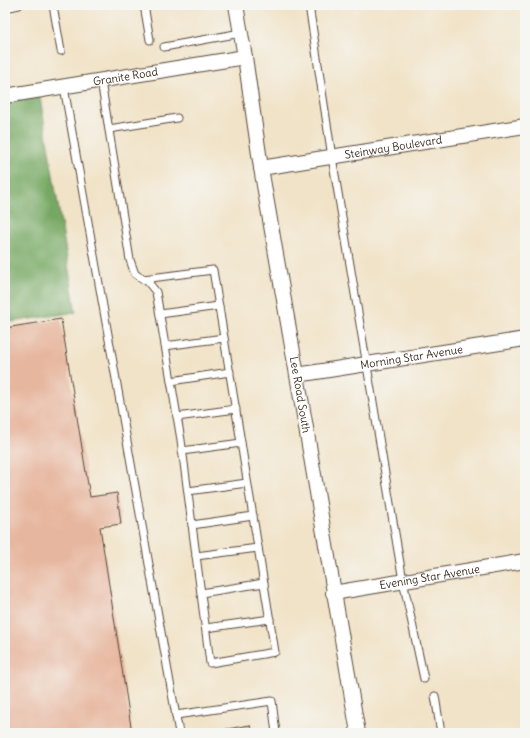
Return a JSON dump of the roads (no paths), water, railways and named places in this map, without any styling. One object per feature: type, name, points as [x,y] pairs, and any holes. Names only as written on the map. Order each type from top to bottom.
[{"type":"street","name":"Lee Road South","points":[[236,5],[261,168],[358,733]]},
{"type":"street","name":"Granite Road","points":[[5,96],[245,57]]},
{"type":"street","name":"Steinway Boulevard","points":[[261,168],[525,126]]},
{"type":"street","name":"Morning Star Avenue","points":[[297,375],[525,339]]},
{"type":"street","name":"Evening Star Avenue","points":[[333,593],[525,561]]},
{"type":"lane","points":[[5,8],[19,5]]},
{"type":"lane","points":[[53,5],[61,51]]},
{"type":"lane","points":[[144,5],[150,40]]},
{"type":"lane","points":[[309,5],[332,157],[403,581],[424,679]]},
{"type":"lane","points":[[164,47],[241,32]]},
{"type":"lane","points":[[101,81],[130,260],[136,274],[143,279],[148,282],[156,292],[188,491],[210,664],[275,652],[213,270],[143,279]]},
{"type":"lane","points":[[64,87],[179,733]]},
{"type":"lane","points":[[109,129],[177,118]]},
{"type":"lane","points":[[160,314],[219,306]]},
{"type":"lane","points":[[165,346],[224,338]]},
{"type":"lane","points":[[171,381],[230,372]]},
{"type":"lane","points":[[177,417],[236,409]]},
{"type":"lane","points":[[182,452],[241,443]]},
{"type":"lane","points":[[188,491],[247,483]]},
{"type":"lane","points":[[192,525],[253,516]]},
{"type":"lane","points":[[196,556],[258,548]]},
{"type":"lane","points":[[201,593],[264,583]]},
{"type":"lane","points":[[206,628],[270,619]]},
{"type":"lane","points":[[434,696],[440,733]]},
{"type":"lane","points":[[176,715],[272,701],[276,733]]}]
